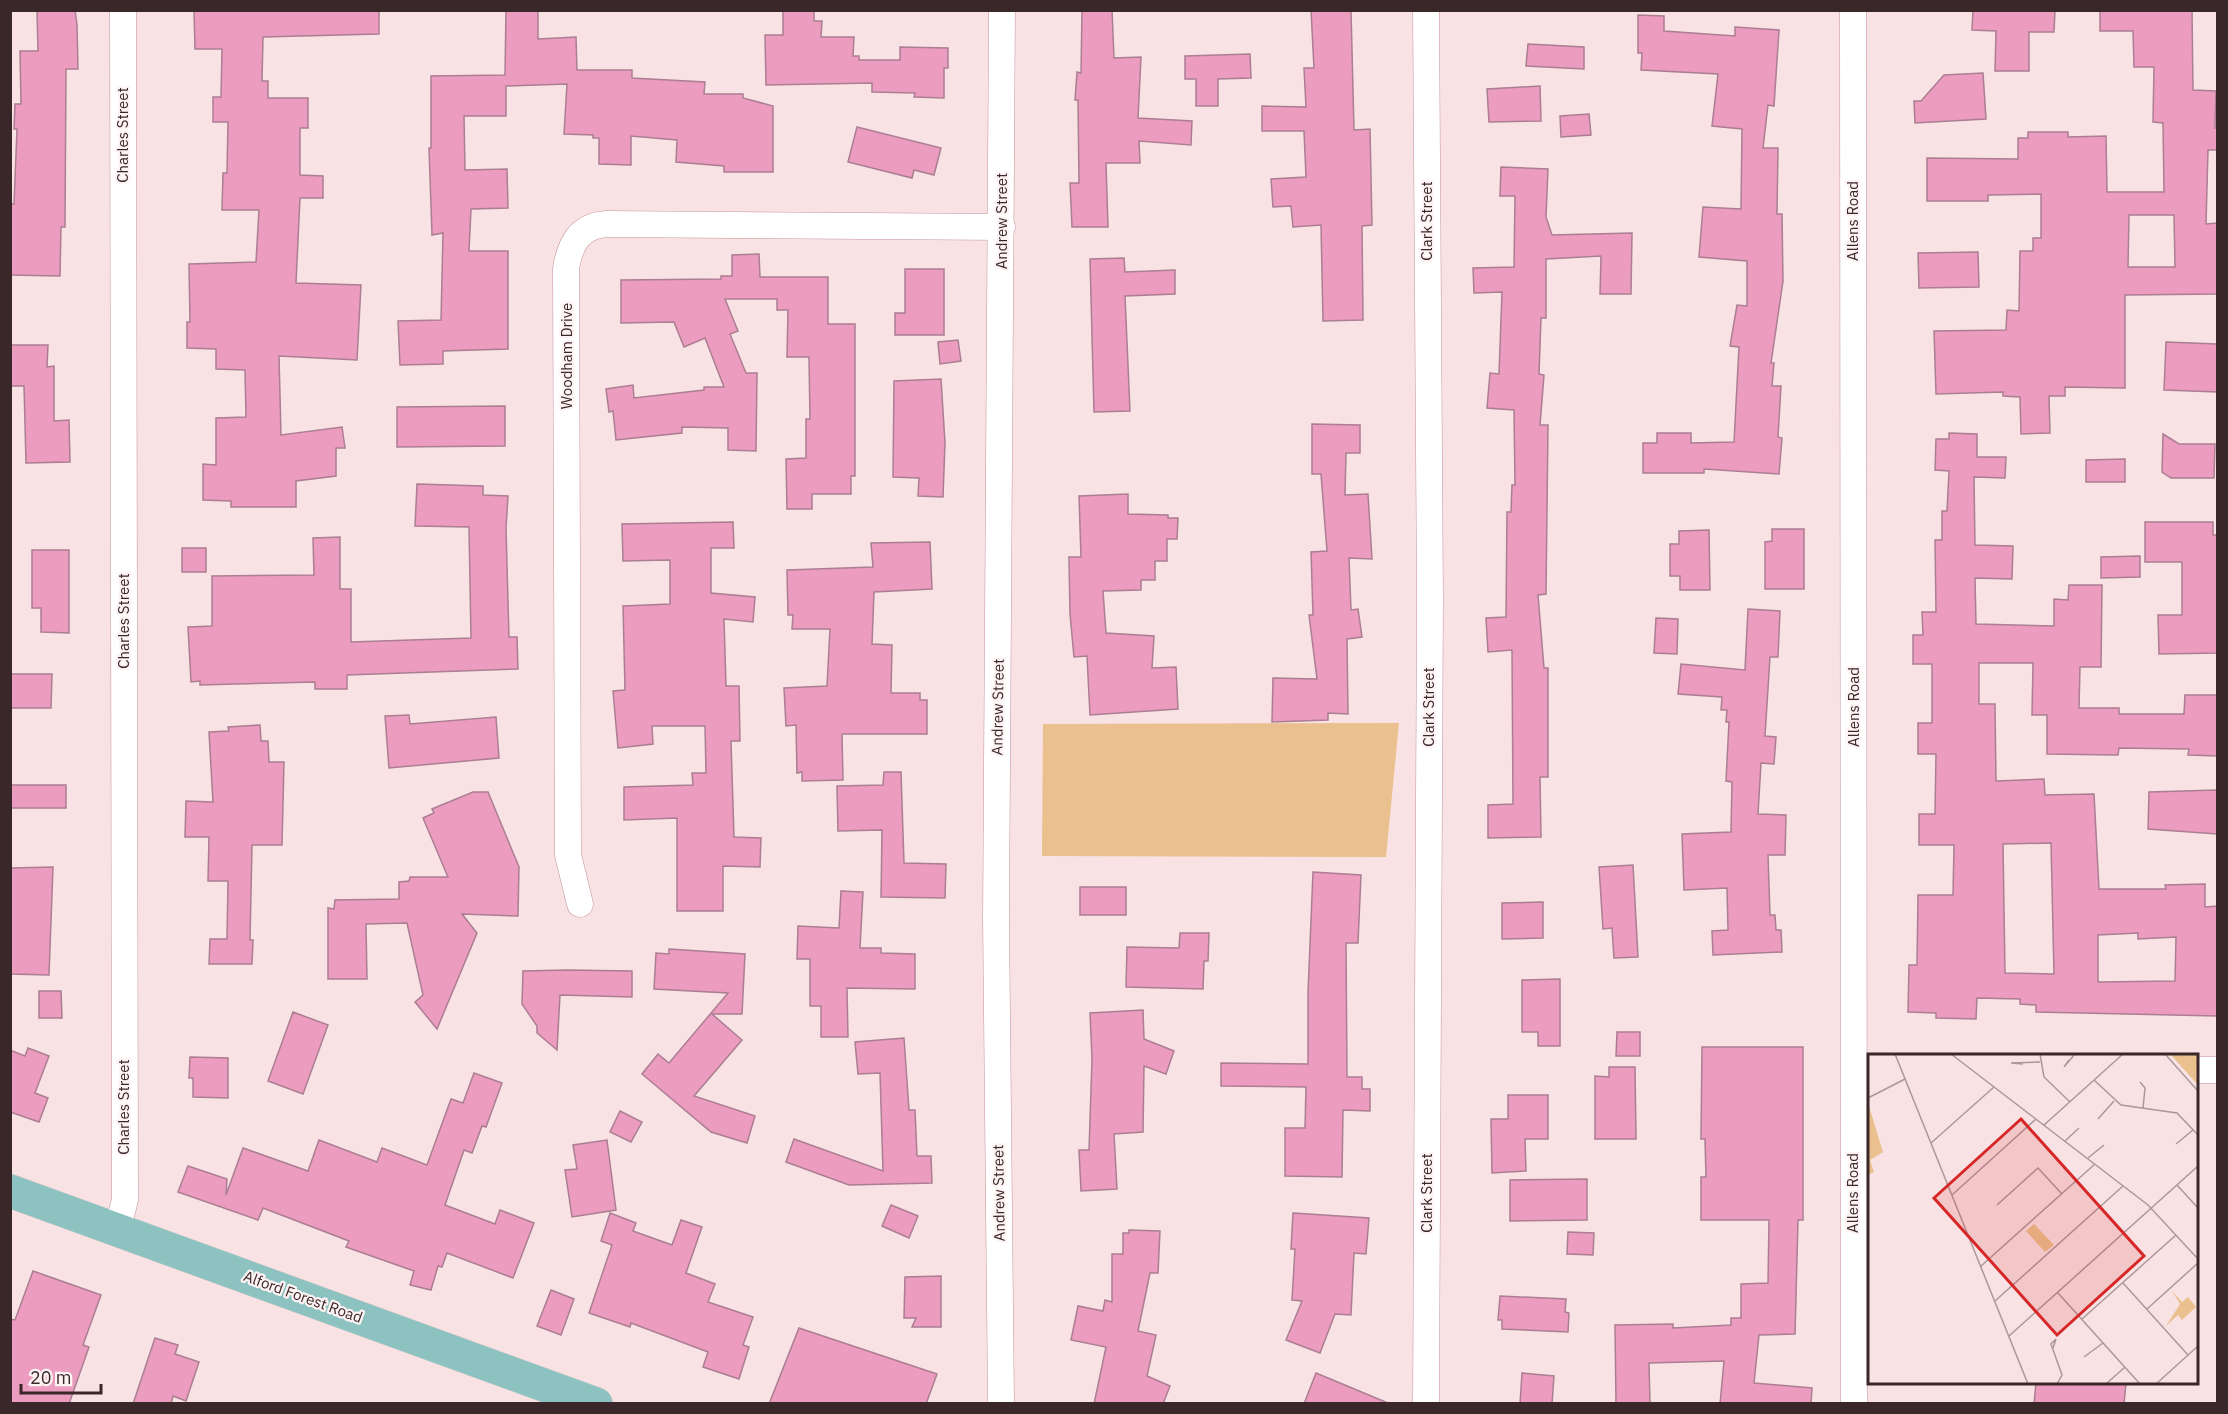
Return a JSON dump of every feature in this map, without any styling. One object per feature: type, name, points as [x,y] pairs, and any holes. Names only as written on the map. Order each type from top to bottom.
[{"type":"main road","name":"Alford Forest Road","points":[[10,1191],[596,1404]]},
{"type":"street","name":"Charles Street","points":[[117,1230],[125,1200],[123,10]]},
{"type":"street","name":"Andrew Street","points":[[1001,1404],[996,907],[1002,10]]},
{"type":"street","name":"Clark Street","points":[[1426,10],[1430,610],[1426,1404]]},
{"type":"street","name":"Allens Road","points":[[1853,10],[1861,1070],[1854,1404]]},
{"type":"street","name":"Woodham Drive","points":[[580,904],[568,855],[566,269],[569,253],[575,240],[584,230],[606,224],[1002,227]]},
{"type":"street","points":[[2198,1070],[2217,1070]]},
{"type":"shaded area","points":[[1399,723],[1386,857],[1042,856],[1043,724]]},
{"type":"building","points":[[37,10],[75,10],[77,25],[78,69],[66,69],[65,227],[61,227],[60,276],[10,275],[10,204],[14,204],[17,129],[14,129],[15,104],[21,104],[20,51],[38,51]]},
{"type":"building","points":[[194,10],[379,10],[379,34],[263,37],[262,81],[268,81],[268,98],[308,98],[308,128],[300,128],[300,175],[323,176],[323,198],[300,198],[296,283],[361,285],[357,360],[279,356],[281,435],[342,427],[345,448],[336,448],[336,476],[296,481],[296,507],[231,507],[231,501],[203,500],[203,464],[216,465],[216,418],[246,417],[245,370],[216,369],[216,349],[187,348],[187,322],[190,322],[189,264],[256,262],[259,210],[222,210],[223,173],[227,173],[228,122],[213,122],[213,97],[221,97],[222,49],[195,49]]},
{"type":"building","points":[[506,10],[538,10],[538,39],[576,37],[577,70],[632,70],[632,78],[705,82],[704,94],[743,94],[743,98],[773,106],[773,172],[724,172],[724,166],[676,162],[677,140],[631,136],[631,165],[599,164],[599,138],[593,138],[593,135],[564,134],[567,84],[506,86],[506,116],[464,116],[465,170],[507,169],[508,208],[471,209],[469,251],[508,251],[508,349],[443,351],[443,364],[400,365],[398,321],[441,320],[443,233],[432,235],[429,148],[431,148],[431,76],[505,75]]},
{"type":"building","points":[[783,10],[814,10],[814,21],[822,21],[821,37],[854,37],[853,56],[859,56],[859,60],[900,60],[900,47],[948,48],[948,68],[944,68],[944,98],[914,97],[915,93],[872,92],[872,83],[766,85],[765,35],[783,35]]},
{"type":"building","points":[[1082,10],[1112,10],[1114,58],[1141,57],[1138,118],[1192,121],[1191,145],[1139,141],[1140,163],[1106,163],[1108,227],[1072,227],[1070,183],[1079,183],[1078,100],[1075,100],[1077,72],[1081,73]]},
{"type":"building","points":[[1311,10],[1351,10],[1354,130],[1370,129],[1372,225],[1362,226],[1363,320],[1323,321],[1321,225],[1293,227],[1291,206],[1273,207],[1271,179],[1306,177],[1304,131],[1262,131],[1262,106],[1306,107],[1304,68],[1314,68]]},
{"type":"building","points":[[1973,10],[2055,10],[2054,32],[2029,32],[2029,71],[1995,71],[1996,31],[1972,30]]},
{"type":"building","points":[[2100,10],[2192,10],[2193,90],[2216,91],[2217,150],[2208,150],[2206,224],[2217,223],[2217,294],[2125,295],[2125,388],[2065,387],[2065,396],[2049,396],[2050,433],[2021,434],[2020,397],[2003,396],[2003,392],[1936,394],[1934,331],[2006,330],[2007,310],[2019,311],[2020,251],[2033,251],[2033,238],[2041,238],[2041,194],[1988,195],[1988,201],[1927,201],[1927,158],[2018,159],[2018,138],[2028,138],[2028,132],[2068,132],[2068,137],[2106,136],[2107,192],[2164,192],[2163,123],[2153,122],[2154,67],[2134,67],[2133,31],[2100,31]],"holes":[[[2129,215],[2174,215],[2175,267],[2128,267]]]},
{"type":"building","points":[[1638,15],[1664,16],[1664,31],[1735,36],[1735,27],[1779,30],[1774,106],[1768,105],[1763,148],[1778,148],[1777,214],[1782,214],[1783,281],[1771,363],[1774,363],[1772,386],[1781,386],[1778,437],[1782,438],[1779,474],[1704,469],[1704,473],[1643,473],[1643,443],[1657,443],[1657,433],[1691,433],[1691,443],[1734,442],[1739,347],[1730,346],[1737,305],[1747,306],[1747,261],[1699,257],[1703,207],[1741,209],[1742,129],[1712,126],[1718,74],[1641,70],[1642,53],[1638,53]]},
{"type":"building","points":[[1528,44],[1584,47],[1584,69],[1526,66]]},
{"type":"building","points":[[1250,54],[1251,78],[1218,79],[1218,106],[1196,106],[1196,79],[1185,79],[1185,56]]},
{"type":"building","points":[[1983,73],[1986,119],[1915,123],[1914,101],[1921,101],[1944,75]]},
{"type":"building","points":[[1540,86],[1541,121],[1489,122],[1487,89]]},
{"type":"building","points":[[1589,114],[1591,135],[1561,137],[1560,116]]},
{"type":"building","points":[[857,127],[941,148],[934,175],[914,170],[912,178],[848,162]]},
{"type":"building","points":[[1501,167],[1548,169],[1546,217],[1552,235],[1632,233],[1631,294],[1600,294],[1601,256],[1546,259],[1546,318],[1541,318],[1539,374],[1544,375],[1540,425],[1548,425],[1546,594],[1538,595],[1544,668],[1548,668],[1548,777],[1540,777],[1541,837],[1488,838],[1488,805],[1513,804],[1512,650],[1488,652],[1486,618],[1506,617],[1507,512],[1511,512],[1512,485],[1515,485],[1514,410],[1487,408],[1490,373],[1499,374],[1502,292],[1474,293],[1473,268],[1514,267],[1515,196],[1500,196]]},
{"type":"building","points":[[1978,252],[1979,287],[1919,288],[1918,253]]},
{"type":"building","points":[[759,254],[760,277],[828,277],[828,324],[855,324],[855,476],[851,476],[851,494],[812,494],[812,509],[787,509],[786,459],[806,458],[806,419],[810,419],[809,357],[787,357],[788,310],[777,310],[777,299],[725,299],[738,331],[730,334],[746,373],[757,373],[756,451],[728,450],[728,428],[682,427],[682,433],[616,440],[613,411],[609,412],[606,389],[633,385],[634,398],[704,390],[704,387],[724,387],[705,338],[684,347],[674,322],[621,323],[621,280],[721,279],[721,276],[732,276],[732,255]]},
{"type":"building","points":[[1124,258],[1125,272],[1175,270],[1175,294],[1125,296],[1130,411],[1094,412],[1090,259]]},
{"type":"building","points":[[905,269],[944,269],[944,335],[895,335],[895,313],[905,313]]},
{"type":"building","points":[[958,340],[961,361],[940,364],[938,342]]},
{"type":"building","points":[[2166,342],[2217,344],[2217,392],[2164,390]]},
{"type":"building","points":[[10,345],[48,345],[47,367],[54,366],[54,421],[69,420],[70,462],[26,463],[24,386],[10,386]]},
{"type":"building","points":[[941,379],[945,443],[943,497],[918,496],[919,478],[893,477],[894,381]]},
{"type":"building","points":[[505,406],[505,446],[397,447],[397,407]]},
{"type":"building","points":[[1312,424],[1360,425],[1360,453],[1346,453],[1345,495],[1368,494],[1372,559],[1349,558],[1351,610],[1358,609],[1362,637],[1347,639],[1348,714],[1328,713],[1328,720],[1272,722],[1273,678],[1317,679],[1309,615],[1313,615],[1311,552],[1327,551],[1321,474],[1312,474]]},
{"type":"building","points":[[1949,433],[1977,434],[1977,457],[2006,457],[2005,478],[1974,477],[1975,545],[2013,546],[2012,579],[1975,578],[1976,624],[2054,626],[2054,599],[2068,600],[2069,585],[2102,585],[2101,667],[2080,667],[2079,708],[2119,708],[2119,714],[2184,714],[2185,695],[2217,695],[2217,756],[2188,755],[2189,749],[2119,748],[2118,755],[2047,754],[2047,715],[2032,715],[2033,663],[1979,663],[1979,704],[1995,704],[1996,781],[2044,779],[2045,795],[2094,794],[2099,889],[2166,889],[2165,885],[2205,884],[2205,907],[2217,906],[2217,1016],[2036,1012],[2036,1005],[2020,1004],[2020,999],[1977,998],[1976,1019],[1936,1018],[1936,1013],[1908,1012],[1909,965],[1917,965],[1918,895],[1953,895],[1954,845],[1919,845],[1919,814],[1935,814],[1936,754],[1918,754],[1918,723],[1932,723],[1932,664],[1913,664],[1913,635],[1923,635],[1922,612],[1936,612],[1935,540],[1942,540],[1942,511],[1947,511],[1949,471],[1935,470],[1936,439],[1949,439]],"holes":[[[2051,843],[2054,974],[2005,973],[2003,844]],[[2138,933],[2138,939],[2176,937],[2175,981],[2098,982],[2098,935]]]},
{"type":"building","points":[[2163,434],[2179,444],[2215,444],[2214,478],[2171,478],[2162,472]]},
{"type":"building","points":[[2125,459],[2125,482],[2086,482],[2086,460]]},
{"type":"building","points":[[417,484],[483,486],[483,495],[508,496],[506,528],[509,637],[517,637],[518,669],[347,675],[347,689],[315,689],[315,682],[200,685],[200,681],[191,682],[188,627],[212,626],[212,576],[314,575],[313,538],[340,537],[340,589],[351,589],[351,642],[471,638],[469,527],[415,526]]},
{"type":"building","points":[[1128,494],[1128,514],[1168,515],[1168,518],[1178,518],[1177,539],[1167,539],[1167,561],[1155,561],[1155,580],[1141,580],[1141,590],[1103,591],[1106,633],[1154,636],[1152,668],[1176,667],[1178,709],[1090,715],[1087,656],[1074,657],[1070,614],[1069,557],[1081,557],[1079,496]]},
{"type":"building","points":[[733,522],[734,548],[711,548],[711,593],[755,597],[753,622],[724,619],[726,686],[739,686],[740,741],[731,741],[734,837],[761,838],[760,867],[723,866],[723,911],[677,911],[677,818],[624,820],[624,787],[693,785],[692,773],[706,773],[705,726],[652,726],[653,744],[618,748],[613,691],[625,690],[623,606],[670,604],[670,560],[623,561],[622,524]]},
{"type":"building","points":[[2145,522],[2213,522],[2213,535],[2217,535],[2217,653],[2159,654],[2158,615],[2182,615],[2182,562],[2145,562]]},
{"type":"building","points":[[1772,529],[1804,529],[1804,589],[1765,589],[1765,542],[1772,541]]},
{"type":"building","points":[[1709,530],[1710,590],[1680,590],[1680,576],[1670,576],[1670,544],[1679,544],[1679,531]]},
{"type":"building","points":[[930,542],[932,589],[874,592],[872,644],[892,645],[891,693],[920,693],[920,700],[927,700],[927,734],[842,734],[843,780],[802,781],[802,772],[797,773],[796,725],[786,726],[784,688],[827,686],[830,629],[792,629],[793,615],[788,615],[787,570],[873,567],[871,543]]},
{"type":"building","points":[[182,548],[206,548],[206,572],[182,572]]},
{"type":"building","points":[[32,550],[69,550],[69,633],[41,632],[41,608],[32,608]]},
{"type":"building","points":[[2140,556],[2140,577],[2101,578],[2101,557]]},
{"type":"building","points":[[1748,609],[1780,611],[1778,657],[1770,657],[1765,736],[1776,737],[1774,764],[1761,763],[1758,814],[1786,815],[1785,855],[1768,855],[1770,915],[1775,915],[1776,930],[1781,930],[1782,952],[1713,955],[1712,931],[1728,930],[1727,888],[1684,890],[1682,834],[1731,832],[1732,782],[1726,781],[1729,722],[1726,722],[1727,710],[1721,710],[1722,697],[1678,694],[1681,664],[1745,670]]},
{"type":"building","points":[[1656,618],[1678,619],[1677,654],[1654,653]]},
{"type":"building","points":[[10,674],[52,674],[51,708],[10,708]]},
{"type":"building","points":[[409,715],[410,724],[496,717],[499,758],[389,768],[385,716]]},
{"type":"building","points":[[260,725],[261,741],[268,741],[269,762],[284,762],[282,845],[252,845],[250,940],[253,940],[252,964],[209,964],[210,939],[227,939],[228,881],[208,881],[209,837],[185,837],[186,801],[213,802],[209,732],[229,731],[228,727]]},
{"type":"building","points":[[884,772],[901,772],[904,863],[946,864],[945,898],[881,897],[882,830],[838,831],[837,786],[883,785]]},
{"type":"building","points":[[10,785],[66,785],[66,808],[10,808]]},
{"type":"building","points":[[2217,790],[2217,834],[2148,829],[2149,792]]},
{"type":"building","points":[[473,792],[488,792],[519,867],[518,916],[462,914],[477,933],[437,1029],[415,1002],[423,995],[407,923],[366,924],[367,979],[328,979],[328,908],[334,909],[335,900],[399,899],[399,882],[409,881],[410,877],[448,877],[423,818],[434,813],[432,809]]},
{"type":"building","points":[[1633,865],[1638,957],[1614,958],[1612,928],[1603,929],[1599,867]]},
{"type":"building","points":[[53,867],[49,975],[10,974],[10,868]]},
{"type":"building","points":[[1313,872],[1361,875],[1358,943],[1346,943],[1347,1077],[1362,1077],[1362,1089],[1370,1089],[1370,1111],[1343,1110],[1342,1177],[1285,1176],[1285,1128],[1305,1128],[1306,1087],[1221,1086],[1221,1063],[1308,1064],[1308,993]]},
{"type":"building","points":[[1080,887],[1126,887],[1126,915],[1080,915]]},
{"type":"building","points":[[841,891],[863,892],[860,948],[881,948],[881,953],[915,954],[915,989],[847,988],[848,1037],[821,1037],[821,1006],[810,1006],[810,959],[797,959],[798,926],[839,928]]},
{"type":"building","points":[[1543,902],[1543,938],[1502,939],[1502,903]]},
{"type":"building","points":[[1180,933],[1209,933],[1208,961],[1204,961],[1203,989],[1126,987],[1127,947],[1179,948]]},
{"type":"building","points":[[669,949],[745,954],[742,1014],[712,1014],[742,1040],[694,1096],[755,1116],[747,1143],[711,1132],[642,1074],[658,1054],[669,1063],[728,993],[654,989],[656,953],[669,954]]},
{"type":"building","points":[[523,971],[632,971],[632,997],[560,995],[557,1050],[537,1033],[537,1026],[522,1004]]},
{"type":"building","points":[[1560,979],[1560,1046],[1538,1046],[1538,1032],[1522,1032],[1522,980]]},
{"type":"building","points":[[39,991],[61,991],[62,1018],[39,1018]]},
{"type":"building","points":[[1143,1010],[1144,1039],[1174,1051],[1166,1074],[1144,1066],[1143,1132],[1114,1134],[1117,1189],[1081,1191],[1079,1150],[1089,1150],[1092,1059],[1090,1013]]},
{"type":"building","points":[[293,1012],[328,1025],[303,1094],[268,1081]]},
{"type":"building","points":[[1617,1032],[1640,1032],[1640,1056],[1616,1056]]},
{"type":"building","points":[[904,1038],[909,1110],[915,1110],[917,1156],[931,1156],[932,1183],[849,1185],[786,1162],[794,1139],[883,1171],[880,1073],[858,1074],[855,1042]]},
{"type":"building","points":[[1702,1047],[1803,1047],[1803,1220],[1798,1220],[1795,1334],[1759,1335],[1754,1383],[1812,1388],[1811,1404],[1720,1404],[1724,1361],[1649,1363],[1650,1404],[1616,1404],[1615,1325],[1673,1324],[1673,1328],[1731,1325],[1731,1318],[1741,1318],[1741,1284],[1768,1283],[1769,1220],[1701,1220],[1701,1177],[1706,1177],[1705,1139],[1701,1139]]},
{"type":"building","points":[[28,1048],[49,1056],[35,1093],[48,1098],[39,1122],[10,1112],[10,1050],[25,1056]]},
{"type":"building","points":[[190,1057],[228,1058],[228,1098],[193,1097],[193,1078],[189,1078]]},
{"type":"building","points":[[1609,1067],[1635,1067],[1636,1139],[1595,1139],[1595,1076],[1609,1077]]},
{"type":"building","points":[[474,1073],[502,1083],[486,1127],[482,1126],[472,1153],[464,1150],[445,1205],[495,1224],[500,1210],[534,1223],[513,1278],[447,1253],[442,1267],[438,1266],[431,1290],[410,1285],[414,1271],[346,1247],[349,1241],[263,1208],[258,1220],[178,1192],[188,1166],[227,1179],[226,1195],[243,1148],[308,1171],[319,1140],[377,1162],[382,1148],[427,1165],[451,1099],[463,1103]]},
{"type":"building","points":[[1508,1095],[1548,1095],[1548,1139],[1525,1139],[1526,1171],[1492,1173],[1491,1119],[1508,1119]]},
{"type":"building","points":[[620,1111],[642,1122],[631,1142],[610,1132]]},
{"type":"building","points":[[607,1140],[616,1210],[572,1217],[565,1170],[577,1169],[573,1145]]},
{"type":"building","points":[[1587,1179],[1587,1220],[1510,1221],[1510,1180]]},
{"type":"building","points":[[891,1205],[918,1216],[909,1238],[882,1226]]},
{"type":"building","points":[[610,1213],[636,1223],[633,1231],[672,1245],[681,1220],[702,1227],[686,1273],[715,1284],[708,1302],[753,1317],[743,1345],[749,1347],[739,1379],[703,1367],[708,1352],[631,1323],[630,1327],[589,1313],[612,1245],[601,1241]]},
{"type":"building","points":[[1293,1213],[1369,1218],[1366,1254],[1354,1253],[1351,1315],[1335,1314],[1320,1353],[1286,1340],[1302,1301],[1292,1300],[1295,1249],[1291,1249]]},
{"type":"building","points":[[1129,1230],[1160,1231],[1158,1273],[1150,1273],[1138,1331],[1156,1335],[1147,1376],[1170,1386],[1163,1404],[1094,1404],[1106,1347],[1071,1340],[1078,1306],[1103,1311],[1105,1300],[1112,1302],[1112,1254],[1123,1254],[1123,1233],[1129,1233]]},
{"type":"building","points":[[1568,1232],[1594,1233],[1593,1255],[1567,1254]]},
{"type":"building","points":[[33,1271],[101,1295],[83,1345],[89,1347],[69,1404],[10,1404],[10,1319],[15,1320]]},
{"type":"building","points":[[941,1276],[941,1327],[912,1327],[916,1318],[904,1318],[905,1277]]},
{"type":"building","points":[[551,1290],[574,1299],[561,1335],[537,1326]]},
{"type":"building","points":[[1500,1296],[1566,1299],[1565,1312],[1569,1313],[1568,1332],[1502,1329],[1502,1320],[1498,1320]]},
{"type":"building","points":[[799,1328],[937,1374],[926,1404],[769,1404]]},
{"type":"building","points":[[155,1338],[178,1345],[175,1354],[199,1362],[186,1401],[173,1396],[171,1404],[133,1404]]},
{"type":"building","points":[[1316,1373],[1388,1403],[1388,1404],[1304,1404]]},
{"type":"building","points":[[1522,1373],[1554,1376],[1552,1404],[1520,1404]]},
{"type":"building","points":[[2036,1384],[2126,1384],[2124,1404],[2034,1404]]}]
